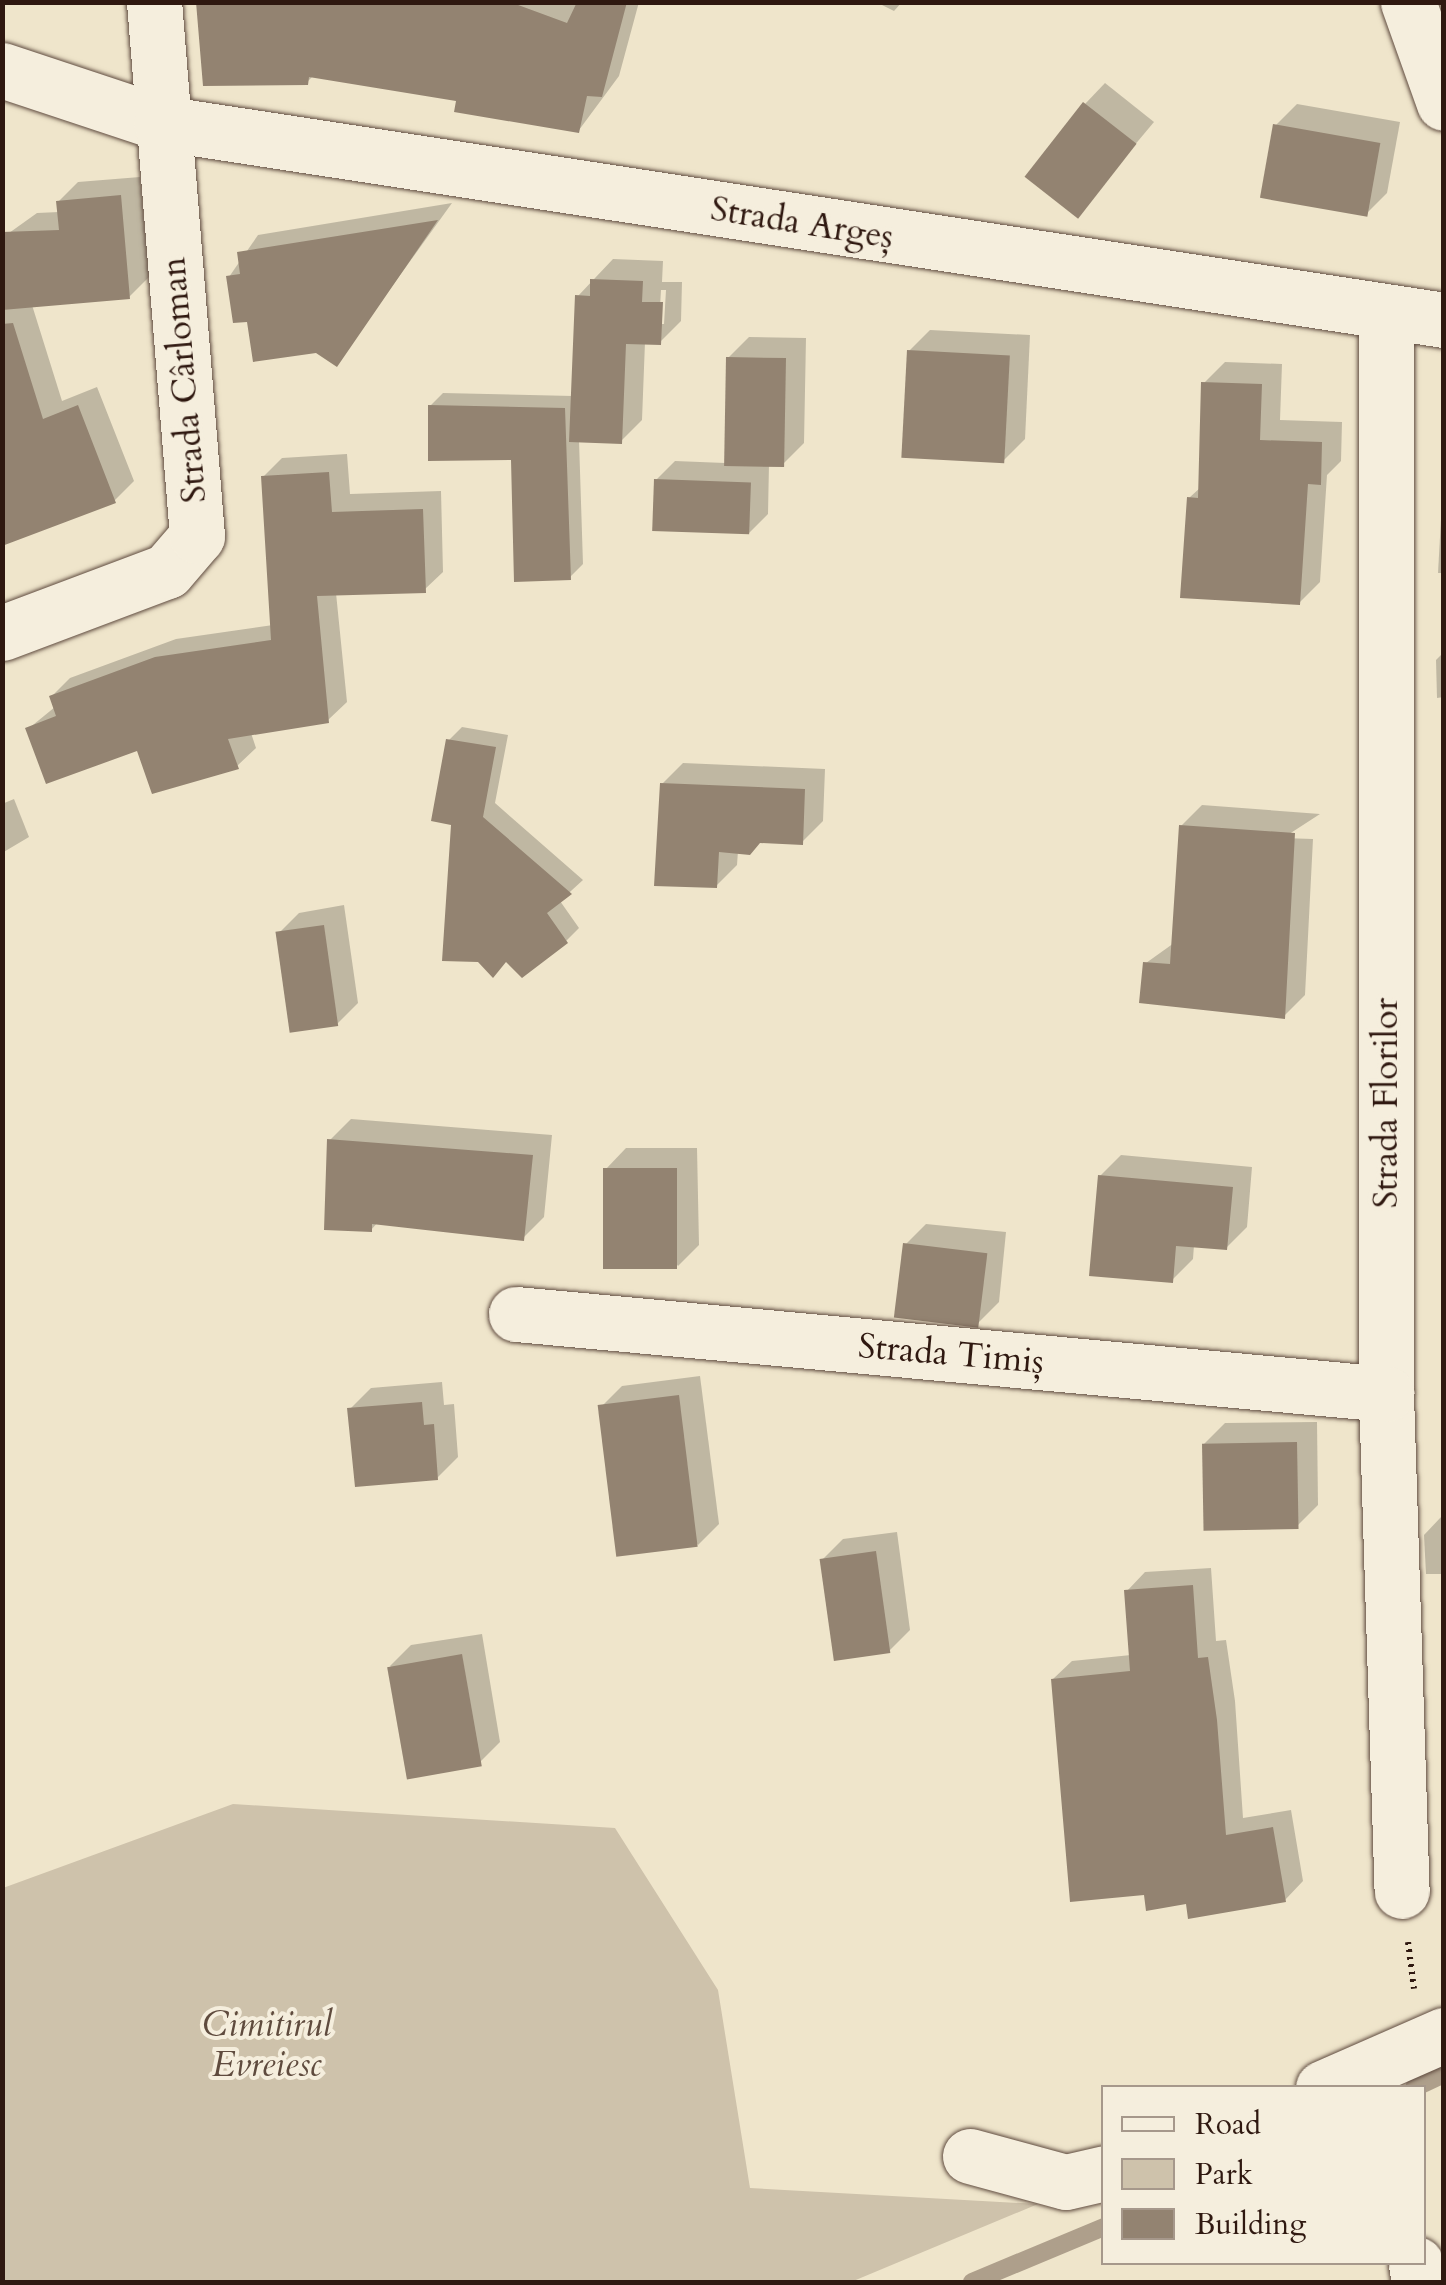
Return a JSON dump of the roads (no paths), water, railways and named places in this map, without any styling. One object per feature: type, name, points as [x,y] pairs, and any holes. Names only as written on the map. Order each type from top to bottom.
[{"type":"street","name":"Strada Cârloman","points":[[2,632],[168,571],[197,536],[154,2]]},
{"type":"street","points":[[1408,2],[1444,103]]},
{"type":"street","name":"Strada Argeș","points":[[11,78],[161,122],[1386,315],[1444,320]]},
{"type":"street","name":"Strada Florilor","points":[[1386,315],[1386,1394],[1402,1891]]},
{"type":"street","name":"Strada Timiș","points":[[516,1314],[1386,1394]]},
{"type":"street","points":[[1330,2085],[1435,2039]]},
{"type":"street","points":[[970,2156],[1066,2182],[1101,2173]]},
{"type":"waterway","points":[[1420,2085],[1444,2074]]},
{"type":"waterway","points":[[972,2282],[1101,2228]]},
{"type":"park label","name":"Cimitirul Evreiesc","points":[[267,2045]]}]
